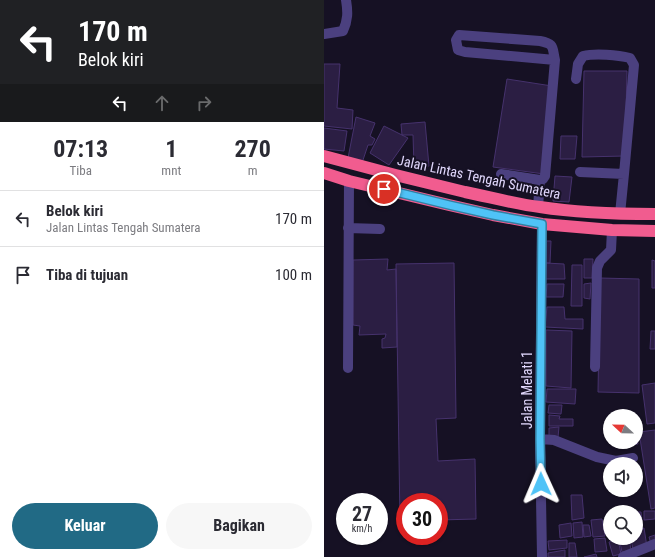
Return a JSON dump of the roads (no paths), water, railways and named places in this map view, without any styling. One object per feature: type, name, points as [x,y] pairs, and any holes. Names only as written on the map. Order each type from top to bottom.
[{"type":"highway","name":"Jalan Lintas Tengah Sumatera","points":[[324,156],[401,177],[538,207],[620,214],[655,214]]},
{"type":"highway","points":[[324,173],[486,214],[542,224],[612,230],[655,231]]},
{"type":"highway","points":[[396,192],[401,177]]},
{"type":"street","points":[[324,34],[343,31],[347,23],[348,12],[346,0]]},
{"type":"street","points":[[501,174],[540,180],[545,176],[555,60],[552,46],[549,43],[459,35],[456,40],[458,50],[465,52],[555,60]]},
{"type":"street","points":[[576,79],[578,64],[583,56],[621,56],[630,58],[634,65],[620,214]]},
{"type":"street","points":[[580,172],[624,174]]},
{"type":"street","points":[[348,368],[349,180]]},
{"type":"street","points":[[538,207],[540,180]]},
{"type":"street","name":"Jalan Melati 1","points":[[542,224],[540,439],[542,557]]},
{"type":"street","points":[[348,228],[380,229]]},
{"type":"street","points":[[594,367],[597,268],[600,261],[611,250],[612,230]]},
{"type":"street","points":[[540,439],[554,440],[603,458]]},
{"type":"street","points":[[623,557],[655,544]]}]
